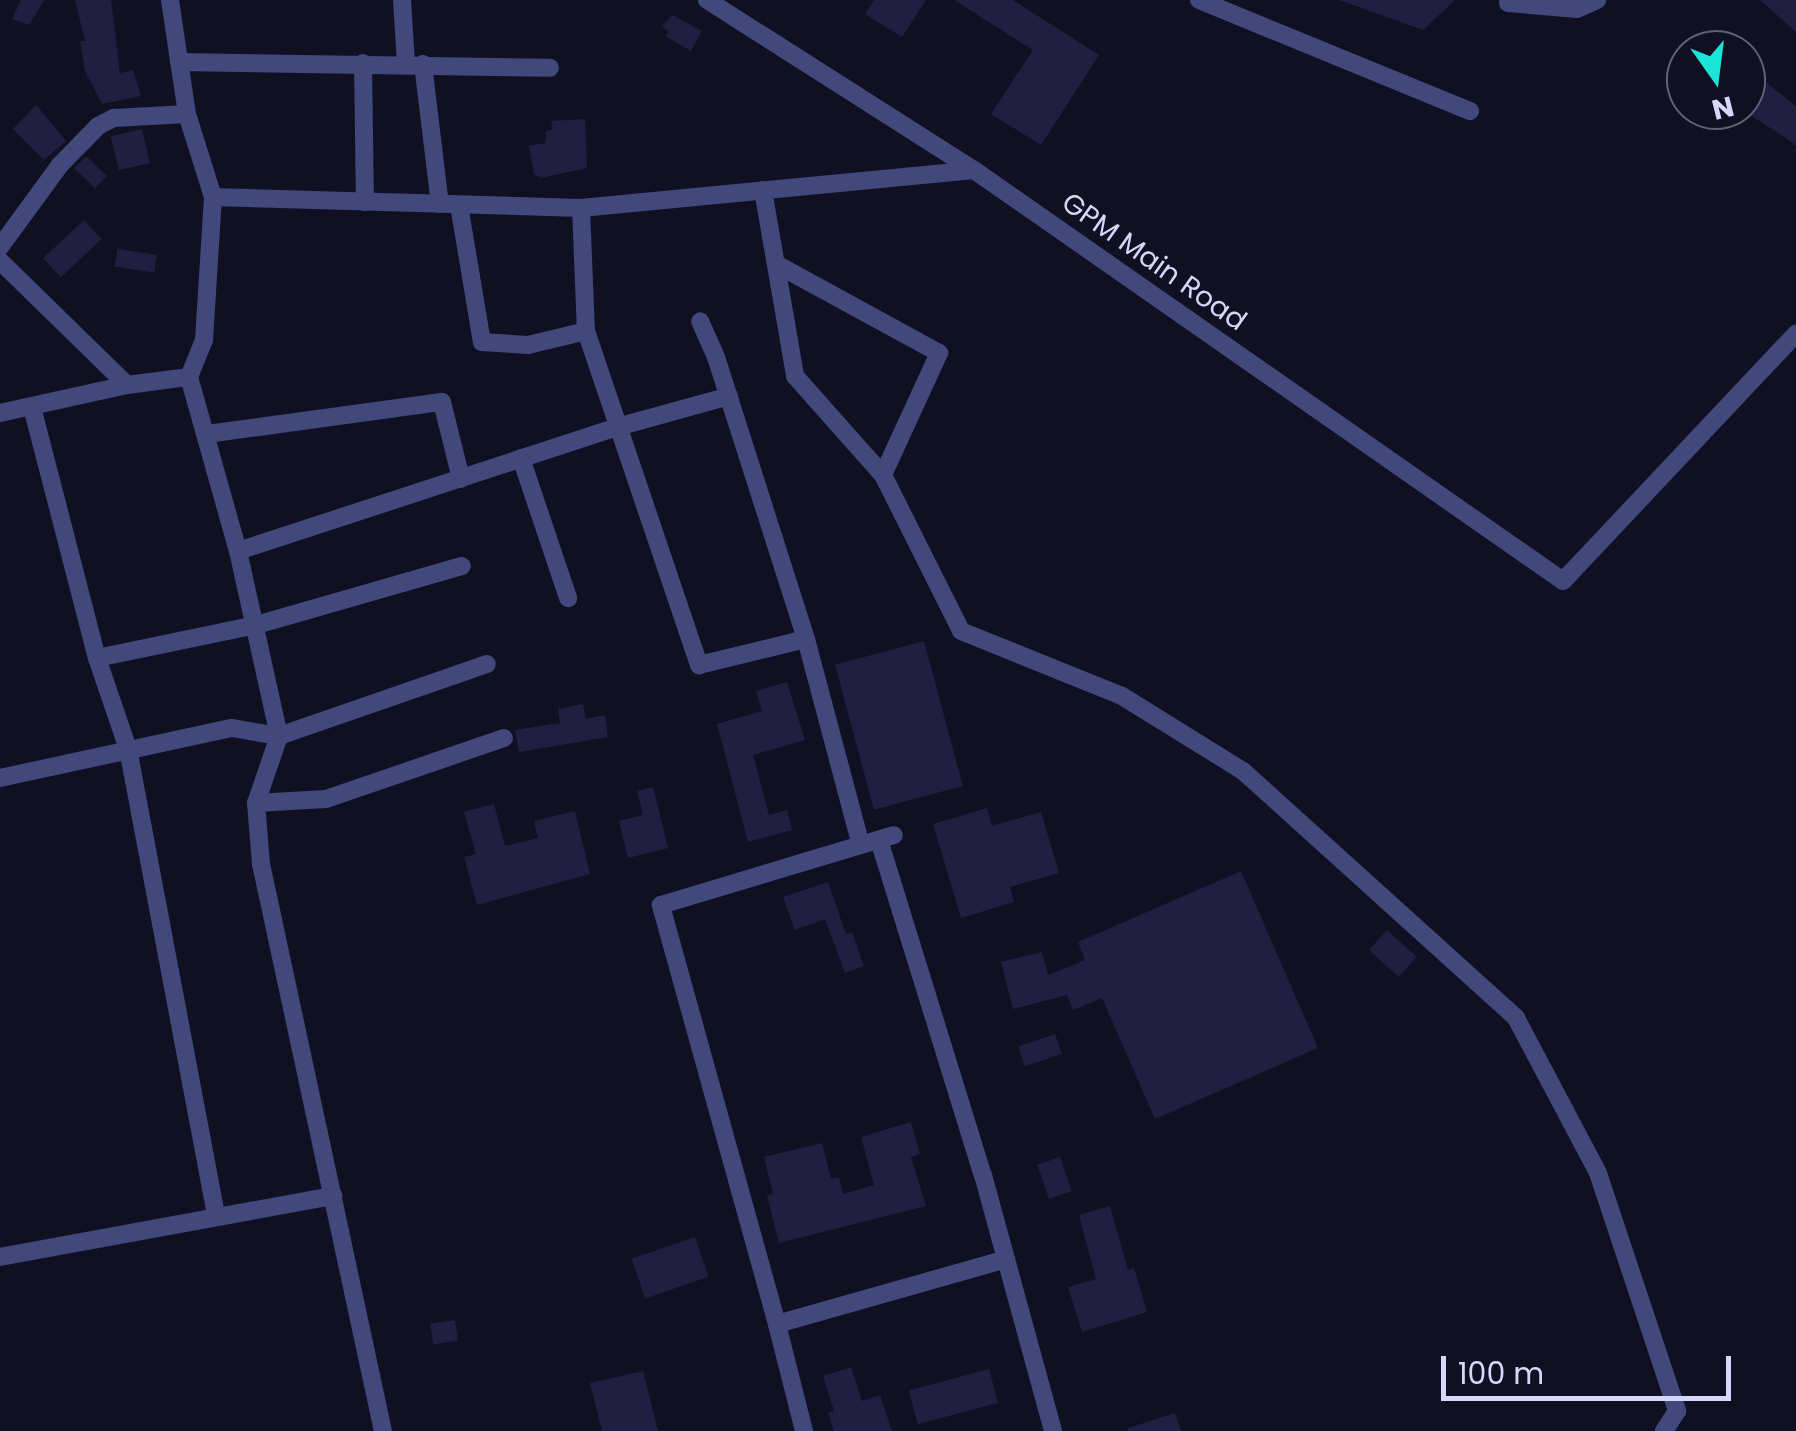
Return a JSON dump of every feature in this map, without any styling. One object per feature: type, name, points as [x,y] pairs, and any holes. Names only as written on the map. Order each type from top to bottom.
[{"type":"street","points":[[170,0],[187,114],[214,198],[204,340],[189,377],[238,550],[280,736],[256,803],[261,864],[383,1431]]},
{"type":"street","points":[[402,0],[482,342],[528,345],[586,331]]},
{"type":"street","name":"GPM Main Road","points":[[707,0],[974,170],[1563,581],[1796,334]]},
{"type":"street","points":[[1200,0],[1470,111]]},
{"type":"street","points":[[1508,4],[1577,9],[1596,0]]},
{"type":"street","points":[[180,62],[550,68]]},
{"type":"street","points":[[363,63],[365,202]]},
{"type":"street","points":[[0,247],[60,166],[98,126],[114,118],[187,114]]},
{"type":"street","points":[[214,198],[581,208],[974,170]]},
{"type":"street","points":[[763,190],[796,376],[883,475],[961,631],[1122,696],[1243,771],[1516,1018],[1598,1174],[1676,1411],[1664,1431]]},
{"type":"street","points":[[581,208],[586,331],[699,666],[806,639]]},
{"type":"street","points":[[0,261],[127,384]]},
{"type":"street","points":[[776,264],[938,352],[883,475]]},
{"type":"street","points":[[700,321],[729,396],[806,639],[878,840],[1006,1259],[1053,1431]]},
{"type":"street","points":[[0,414],[127,384],[189,377]]},
{"type":"street","points":[[238,550],[620,426],[729,396]]},
{"type":"street","points":[[208,434],[442,402],[462,479]]},
{"type":"street","points":[[32,408],[97,658],[128,748],[216,1215]]},
{"type":"street","points":[[521,458],[568,598]]},
{"type":"street","points":[[97,658],[256,625],[462,566]]},
{"type":"street","points":[[0,778],[232,728],[255,728],[280,736],[487,664]]},
{"type":"street","points":[[256,803],[326,799],[504,738]]},
{"type":"street","points":[[804,1431],[661,904],[878,840]]},
{"type":"street","points":[[0,1257],[333,1196]]},
{"type":"street","points":[[777,1324],[1006,1259]]},
{"type":"building","points":[[21,0],[44,0],[29,25],[12,19]]},
{"type":"building","points":[[75,0],[111,0],[120,73],[133,70],[141,96],[102,104],[85,71],[80,41],[85,41]]},
{"type":"building","points":[[874,0],[926,0],[902,37],[865,14]]},
{"type":"building","points":[[954,0],[1013,0],[1099,55],[1041,145],[991,114],[1033,50]]},
{"type":"building","points":[[1339,0],[1455,0],[1423,30]]},
{"type":"building","points":[[1760,0],[1796,0],[1796,32]]},
{"type":"building","points":[[672,15],[702,31],[691,51],[665,36],[669,32],[662,26]]},
{"type":"building","points":[[1766,82],[1796,106],[1796,145],[1766,125]]},
{"type":"building","points":[[36,105],[66,141],[44,160],[13,129]]},
{"type":"building","points":[[585,119],[587,168],[541,178],[534,174],[529,146],[545,143],[546,131],[553,129],[551,121]]},
{"type":"building","points":[[142,129],[150,163],[119,170],[111,136]]},
{"type":"building","points":[[86,156],[107,176],[95,188],[74,168]]},
{"type":"building","points":[[84,220],[102,239],[61,277],[43,258]]},
{"type":"building","points":[[117,249],[157,255],[154,273],[115,267]]},
{"type":"building","points":[[924,641],[963,786],[874,810],[835,665]]},
{"type":"building","points":[[787,682],[805,740],[753,755],[769,815],[787,810],[792,830],[748,842],[717,724],[762,711],[756,691]]},
{"type":"building","points":[[583,704],[586,719],[605,715],[608,737],[519,752],[515,730],[560,723],[558,709]]},
{"type":"building","points":[[653,787],[668,848],[628,858],[619,821],[643,815],[637,791]]},
{"type":"building","points":[[494,804],[505,846],[538,838],[534,821],[575,811],[590,874],[477,905],[464,857],[476,854],[464,812]]},
{"type":"building","points":[[987,808],[992,826],[1041,812],[1059,873],[1010,887],[1014,902],[961,918],[933,824]]},
{"type":"building","points":[[1241,871],[1318,1048],[1155,1119],[1102,998],[1073,1010],[1067,995],[1013,1009],[1001,962],[1042,952],[1048,975],[1085,960],[1078,942]]},
{"type":"building","points":[[828,882],[846,934],[852,932],[864,966],[845,973],[825,919],[795,930],[783,897]]},
{"type":"building","points":[[1387,930],[1417,957],[1399,977],[1369,950]]},
{"type":"building","points":[[1055,1034],[1062,1054],[1025,1067],[1018,1047]]},
{"type":"building","points":[[911,1122],[920,1154],[911,1157],[926,1206],[779,1243],[767,1196],[773,1194],[764,1157],[822,1143],[831,1179],[839,1177],[843,1194],[874,1185],[861,1137]]},
{"type":"building","points":[[1060,1157],[1072,1191],[1049,1199],[1037,1165]]},
{"type":"building","points":[[1110,1206],[1128,1270],[1134,1268],[1147,1312],[1082,1332],[1068,1287],[1096,1279],[1079,1215]]},
{"type":"building","points":[[695,1237],[709,1277],[645,1299],[632,1259]]},
{"type":"building","points":[[455,1320],[458,1341],[433,1344],[430,1323]]},
{"type":"building","points":[[851,1367],[862,1401],[880,1395],[892,1431],[834,1431],[828,1413],[834,1411],[823,1376]]},
{"type":"building","points":[[989,1369],[998,1403],[918,1424],[909,1390]]},
{"type":"building","points":[[643,1371],[658,1431],[602,1431],[590,1383]]},
{"type":"building","points":[[1175,1413],[1181,1431],[1128,1431],[1128,1428]]}]
